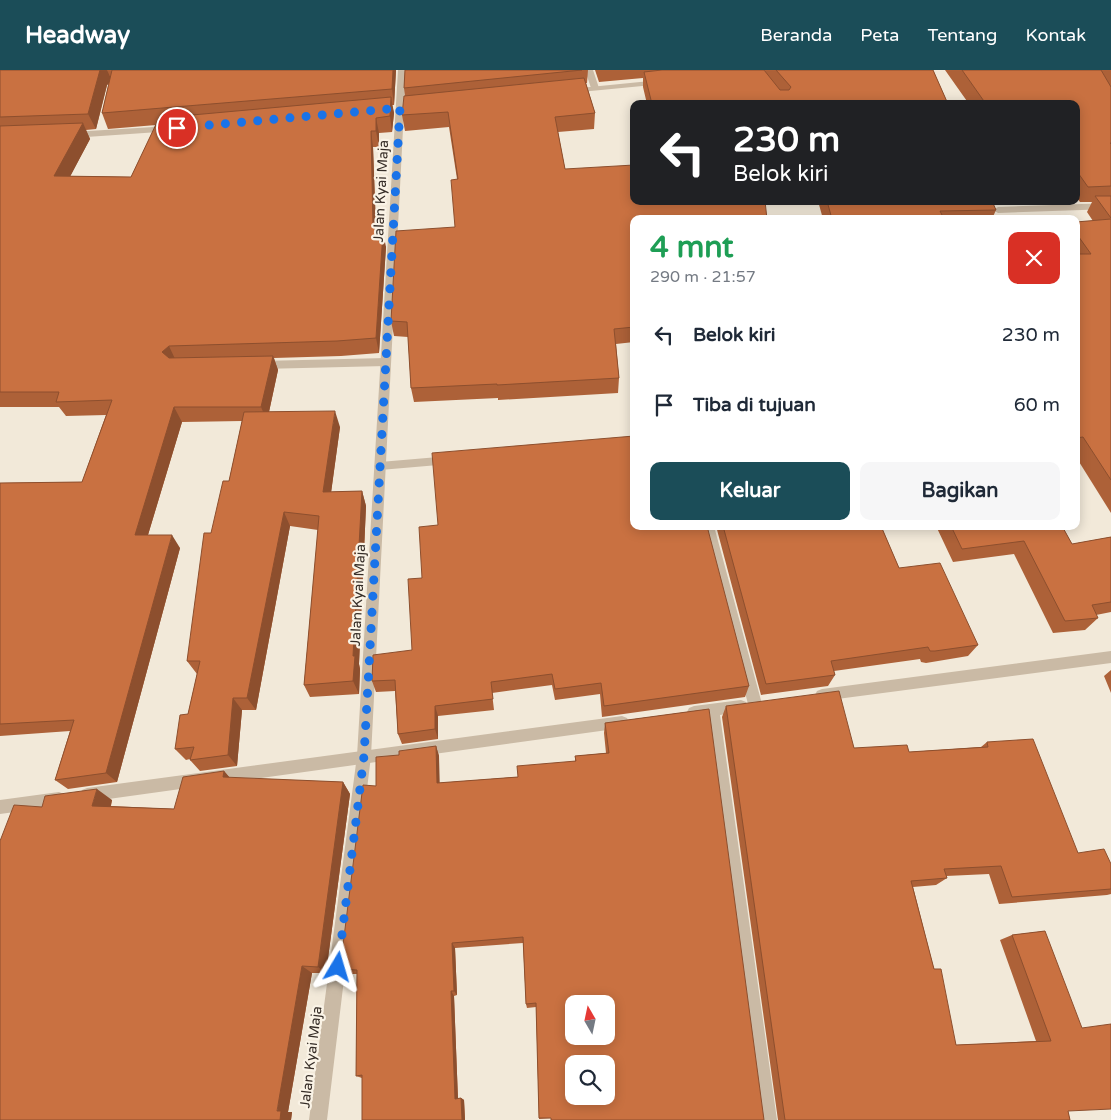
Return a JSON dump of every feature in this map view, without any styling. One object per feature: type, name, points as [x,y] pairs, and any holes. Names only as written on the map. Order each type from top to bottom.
[{"type":"street","name":"Jalan Kyai Maja","points":[[318,1120],[364,756],[402,70]]},
{"type":"street","points":[[589,70],[595,88]]},
{"type":"street","points":[[556,92],[669,81]]},
{"type":"street","points":[[63,136],[102,130],[179,128]]},
{"type":"street","points":[[998,210],[1111,206]]},
{"type":"street","points":[[252,365],[386,362]]},
{"type":"street","points":[[380,466],[458,459]]},
{"type":"street","points":[[684,714],[760,704],[709,530]]},
{"type":"street","points":[[804,698],[1111,657]]},
{"type":"street","points":[[713,710],[768,1120]]},
{"type":"street","points":[[0,807],[635,720]]},
{"type":"building","points":[[0,70],[100,70],[88,114],[0,117]]},
{"type":"building","points":[[112,70],[393,70],[392,89],[102,113]]},
{"type":"building","points":[[405,70],[582,70],[404,88]]},
{"type":"building","points":[[662,70],[764,70],[780,90],[789,90],[791,87],[776,70],[933,70],[946,100],[651,100],[644,72]]},
{"type":"building","points":[[962,70],[1101,70],[1111,87],[1111,186],[1088,187],[1080,176],[1080,100],[983,100]]},
{"type":"building","points":[[584,78],[595,113],[555,117],[565,169],[630,165],[630,205],[765,205],[767,215],[630,215],[630,327],[614,329],[619,378],[411,388],[407,322],[391,321],[396,231],[455,227],[451,180],[458,179],[448,112],[402,115],[404,96]]},
{"type":"building","points":[[391,97],[390,116],[376,118],[376,131],[371,131],[373,227],[375,227],[375,232],[383,232],[376,338],[169,346],[162,352],[169,358],[273,356],[261,407],[174,407],[135,535],[172,535],[106,773],[55,780],[74,720],[0,724],[0,483],[82,482],[112,400],[56,402],[59,392],[0,392],[0,126],[83,123],[54,176],[131,177],[159,118]]},
{"type":"building","points":[[1095,196],[1111,196],[1111,218]]},
{"type":"building","points":[[828,205],[994,205],[996,210],[940,211],[942,215],[831,215]]},
{"type":"building","points":[[1111,219],[1111,480],[1083,437],[1080,437],[1080,254],[1091,254],[1080,239],[1080,222]]},
{"type":"building","points":[[335,411],[323,492],[362,491],[353,681],[304,685],[319,516],[284,512],[247,698],[233,698],[228,755],[190,760],[194,747],[175,749],[180,715],[188,714],[200,661],[187,661],[204,533],[211,533],[223,481],[229,481],[244,412]]},
{"type":"building","points":[[630,436],[630,530],[708,530],[749,686],[604,706],[601,683],[555,689],[552,674],[491,682],[493,699],[435,706],[435,729],[398,734],[395,680],[372,681],[373,655],[412,650],[408,579],[422,578],[419,527],[438,525],[432,453]]},
{"type":"building","points":[[724,530],[883,530],[899,568],[940,563],[978,645],[935,651],[930,651],[928,647],[831,661],[835,675],[766,684]]},
{"type":"building","points":[[953,530],[1064,530],[1072,544],[1111,537],[1111,602],[1092,605],[1098,618],[1065,621],[1024,541],[962,549]]},
{"type":"building","points":[[839,691],[854,748],[907,745],[909,752],[988,747],[987,742],[1033,739],[1078,853],[1104,849],[1111,864],[1111,889],[1012,897],[1001,866],[944,869],[947,878],[911,881],[934,969],[941,969],[956,1045],[1051,1041],[1012,935],[1045,931],[1082,1028],[1111,1024],[1111,1109],[1068,1111],[1070,1120],[785,1120],[726,706]]},
{"type":"building","points":[[709,709],[764,1120],[551,1120],[551,1118],[539,1118],[536,1003],[526,1004],[523,937],[452,943],[454,991],[451,991],[455,1099],[461,1098],[462,1120],[362,1120],[362,1075],[356,1076],[357,970],[340,969],[363,785],[376,786],[376,757],[399,755],[399,751],[436,746],[437,783],[518,777],[517,766],[576,761],[575,756],[609,753],[605,723]]},
{"type":"building","points":[[224,771],[223,777],[343,782],[318,967],[302,966],[277,1111],[281,1111],[280,1120],[0,1120],[0,841],[14,805],[42,807],[45,796],[97,789],[92,806],[174,809],[183,777]]},
{"type":"route","points":[[177,128],[400,108],[364,756],[338,967]]}]
